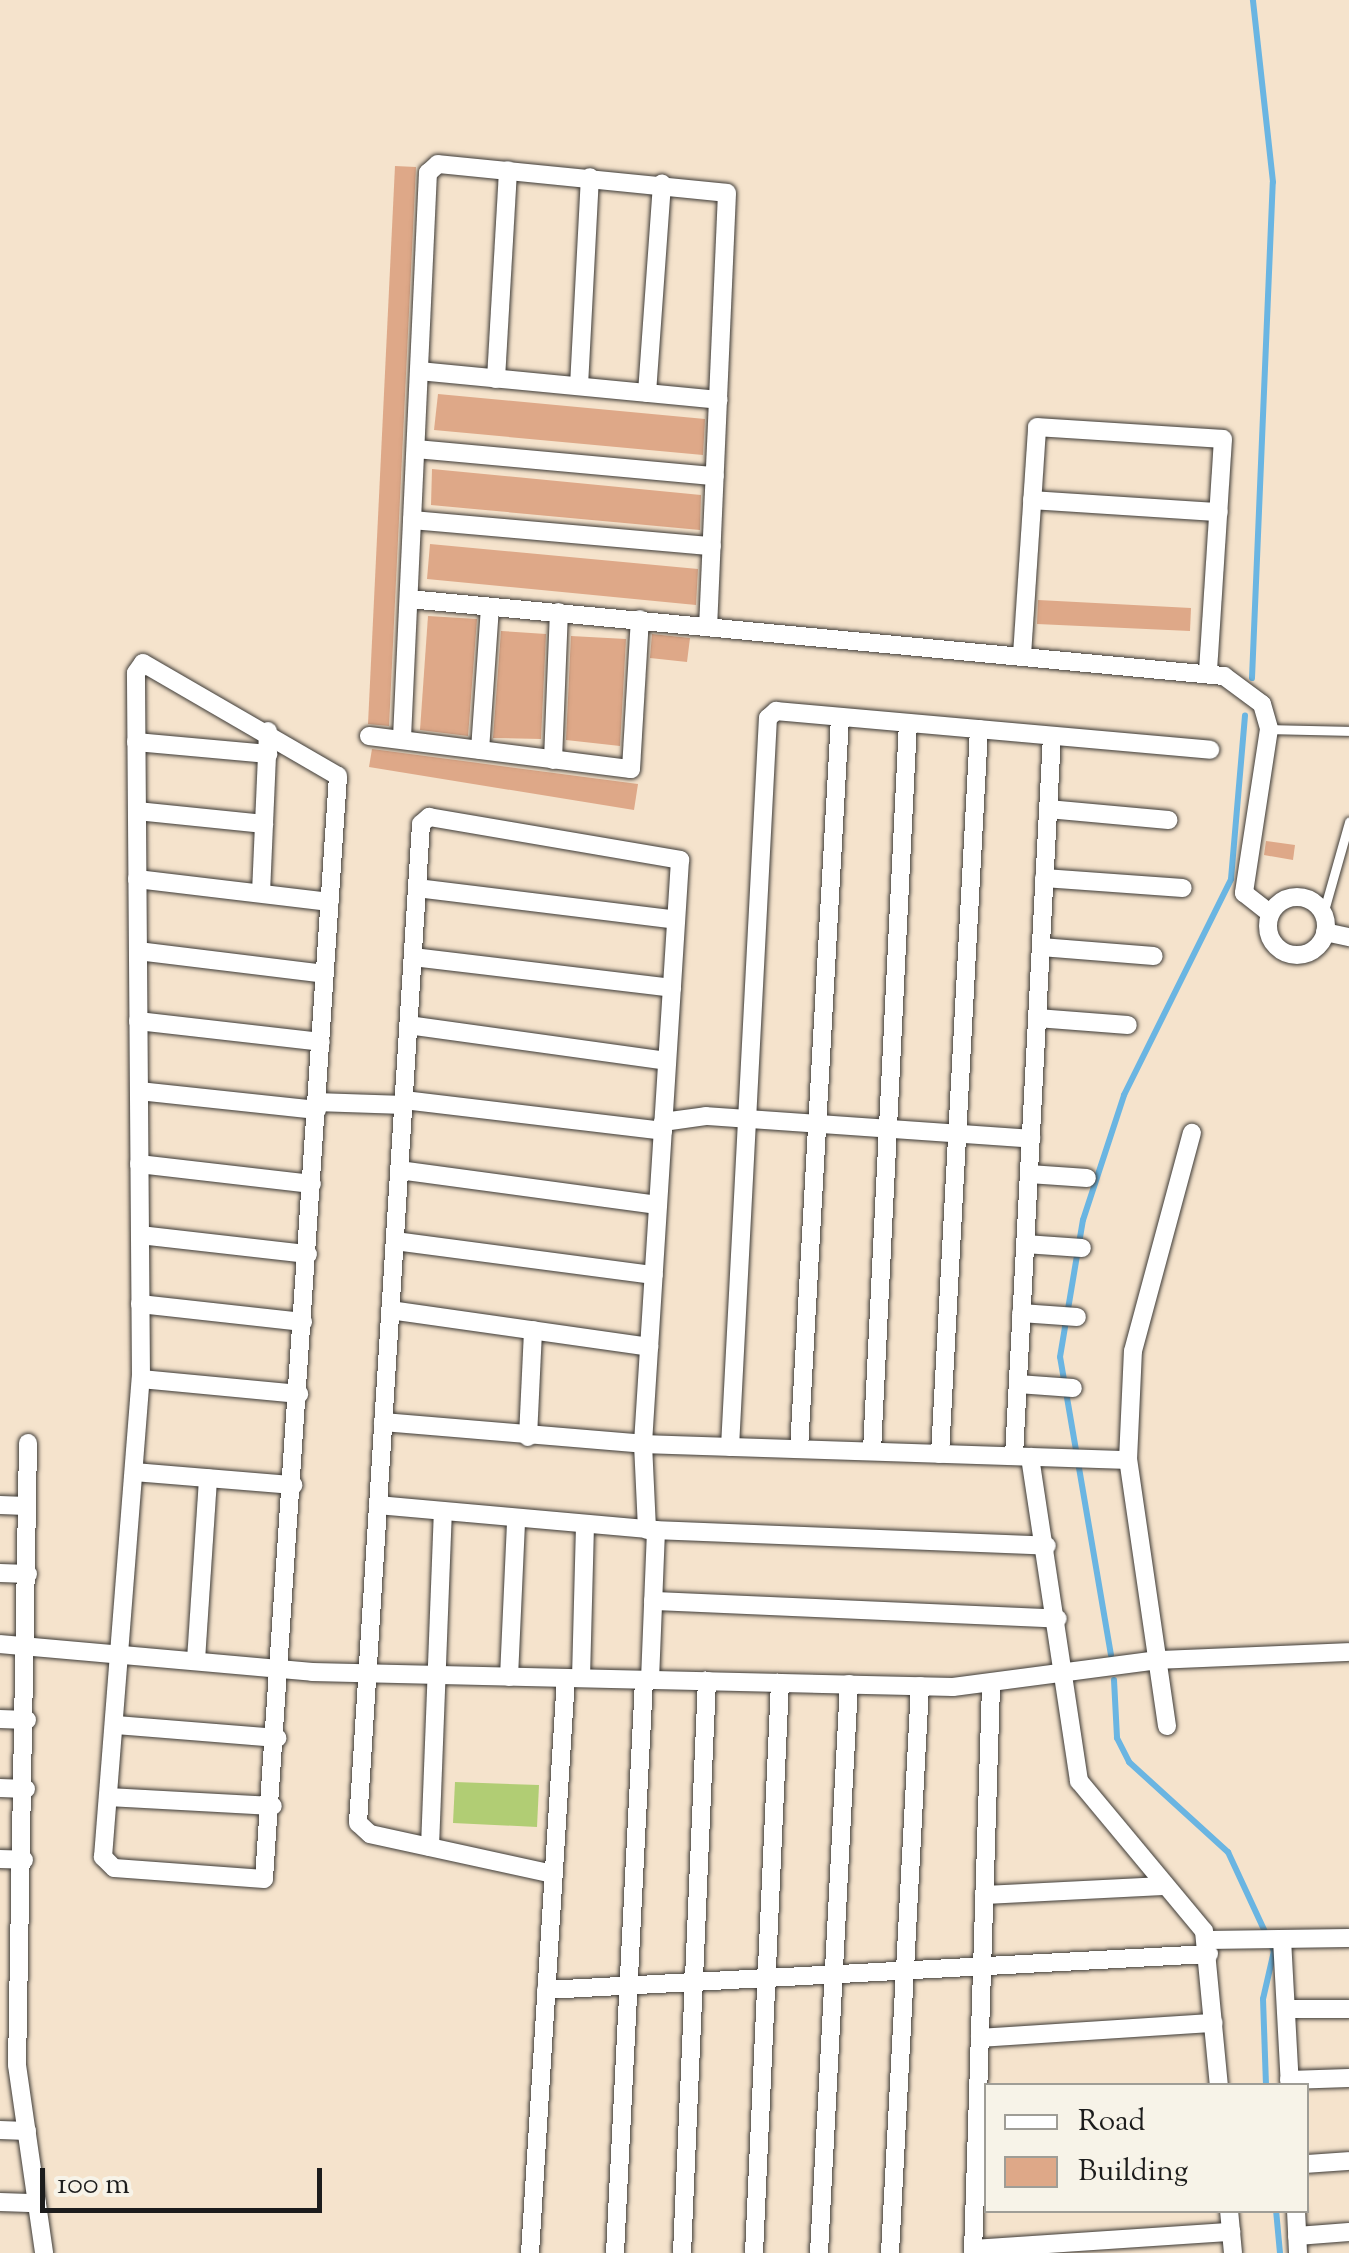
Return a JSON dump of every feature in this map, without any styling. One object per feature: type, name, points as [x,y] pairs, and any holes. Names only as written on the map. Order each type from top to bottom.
[{"type":"street","points":[[402,738],[428,174],[438,164],[727,193],[708,626]]},
{"type":"street","points":[[496,379],[508,170]]},
{"type":"street","points":[[578,386],[590,178]]},
{"type":"street","points":[[647,393],[662,184]]},
{"type":"street","points":[[419,372],[719,400]]},
{"type":"street","points":[[1022,655],[1037,427],[1224,439],[1208,672]]},
{"type":"street","points":[[416,449],[715,476]]},
{"type":"street","points":[[1032,500],[1219,512]]},
{"type":"street","points":[[412,520],[712,546]]},
{"type":"street","points":[[409,600],[1208,672],[1262,704],[1268,730],[1244,893],[1270,913],[1272,942],[1287,954],[1306,954],[1324,923]]},
{"type":"street","points":[[480,750],[490,606]]},
{"type":"street","points":[[554,760],[560,612]]},
{"type":"street","points":[[369,736],[632,769],[640,619]]},
{"type":"street","points":[[143,663],[268,731],[336,772],[273,1806],[268,1874],[258,1879],[114,1868],[102,1857],[116,1725],[141,1378],[136,742],[143,663]]},
{"type":"street","points":[[730,1447],[768,718],[776,711],[1210,750]]},
{"type":"street","points":[[798,1449],[840,716]]},
{"type":"street","points":[[872,1452],[908,722]]},
{"type":"street","points":[[940,1454],[979,729]]},
{"type":"street","points":[[262,894],[268,731]]},
{"type":"street","points":[[1052,736],[1018,1384],[1022,1456],[1047,1546],[1079,1781],[1208,1947],[1219,2083]]},
{"type":"street","points":[[136,742],[268,754]]},
{"type":"street","points":[[1048,809],[1170,820]]},
{"type":"street","points":[[137,812],[264,824]]},
{"type":"street","points":[[553,1874],[360,1828],[365,1673],[417,888],[429,817],[675,853],[676,920],[643,1444],[654,1602],[615,2253]]},
{"type":"street","points":[[1044,878],[1183,888]]},
{"type":"street","points":[[137,879],[330,902]]},
{"type":"street","points":[[417,888],[676,920]]},
{"type":"street","points":[[1270,913],[1302,897],[1324,923],[1349,937]]},
{"type":"street","points":[[1041,947],[1154,956]]},
{"type":"street","points":[[138,951],[325,974]]},
{"type":"street","points":[[413,957],[672,988]]},
{"type":"street","points":[[1037,1018],[1128,1025]]},
{"type":"street","points":[[138,1020],[321,1042]]},
{"type":"street","points":[[408,1026],[668,1061]]},
{"type":"street","points":[[139,1090],[317,1106],[404,1102],[663,1127],[747,1119],[1031,1138]]},
{"type":"street","points":[[1167,1726],[1128,1460],[1133,1351],[1192,1133]]},
{"type":"street","points":[[139,1164],[312,1184]]},
{"type":"street","points":[[399,1170],[658,1204]]},
{"type":"street","points":[[1029,1174],[1086,1178]]},
{"type":"street","points":[[140,1235],[308,1254]]},
{"type":"street","points":[[395,1241],[654,1275]]},
{"type":"street","points":[[1025,1244],[1082,1248]]},
{"type":"street","points":[[140,1304],[304,1322]]},
{"type":"street","points":[[390,1310],[649,1346]]},
{"type":"street","points":[[1021,1313],[1077,1317]]},
{"type":"street","points":[[528,1437],[533,1330]]},
{"type":"street","points":[[141,1378],[299,1394]]},
{"type":"street","points":[[1018,1384],[1072,1388]]},
{"type":"street","points":[[383,1422],[643,1444],[1128,1460]]},
{"type":"street","points":[[28,1443],[24,1860],[20,1931],[10,1999],[8,2064],[27,2131],[44,2253]]},
{"type":"street","points":[[134,1472],[293,1486]]},
{"type":"street","points":[[196,1660],[208,1478]]},
{"type":"street","points":[[0,1505],[26,1506]]},
{"type":"street","points":[[378,1505],[443,1514],[651,1530],[1047,1546]]},
{"type":"street","points":[[430,1847],[443,1514]]},
{"type":"street","points":[[509,1677],[516,1520]]},
{"type":"street","points":[[530,2253],[553,1874],[585,1525]]},
{"type":"street","points":[[0,1573],[28,1574]]},
{"type":"street","points":[[654,1602],[1058,1618]]},
{"type":"street","points":[[0,1644],[365,1673],[920,1686],[991,1685],[1158,1660],[1349,1652]]},
{"type":"street","points":[[682,2253],[707,1681]]},
{"type":"street","points":[[754,2253],[780,1683]]},
{"type":"street","points":[[820,2253],[849,1684]]},
{"type":"street","points":[[991,1685],[980,2038],[981,2176],[973,2251],[1231,2232]]},
{"type":"street","points":[[890,2253],[920,1686]]},
{"type":"street","points":[[0,1719],[27,1720]]},
{"type":"street","points":[[116,1725],[277,1738]]},
{"type":"street","points":[[0,1788],[26,1790]]},
{"type":"street","points":[[108,1796],[273,1806]]},
{"type":"street","points":[[0,1859],[24,1860]]},
{"type":"street","points":[[984,1894],[1164,1886]]},
{"type":"street","points":[[0,1930],[20,1931]]},
{"type":"street","points":[[546,1990],[982,1970],[1282,1939],[1349,1938]]},
{"type":"street","points":[[1282,1939],[1289,2083],[1349,2078]]},
{"type":"street","points":[[1286,2010],[1349,2009]]},
{"type":"street","points":[[980,2038],[1214,2024]]},
{"type":"street","points":[[0,2130],[27,2131]]},
{"type":"street","points":[[1309,2164],[1349,2160]]},
{"type":"street","points":[[0,2202],[37,2204]]},
{"type":"street","points":[[1229,2213],[1232,2253]]},
{"type":"street","points":[[1296,2213],[1298,2244],[1349,2232]]},
{"type":"lane","points":[[1268,730],[1349,730]]},
{"type":"lane","points":[[1324,923],[1349,822]]},
{"type":"green space","points":[[455,1782],[539,1785],[537,1827],[453,1823]]},
{"type":"building","points":[[395,166],[416,167],[389,726],[368,724]]},
{"type":"building","points":[[438,394],[705,419],[703,455],[434,430]]},
{"type":"building","points":[[432,469],[701,495],[700,530],[431,505]]},
{"type":"building","points":[[430,544],[698,569],[696,605],[427,579]]},
{"type":"building","points":[[1038,600],[1191,608],[1190,631],[1037,624]]},
{"type":"building","points":[[428,616],[477,619],[468,736],[420,730]]},
{"type":"building","points":[[501,631],[546,634],[541,739],[493,738]]},
{"type":"building","points":[[652,634],[690,638],[687,662],[650,658]]},
{"type":"building","points":[[571,636],[626,639],[620,746],[566,740]]},
{"type":"building","points":[[372,749],[638,784],[634,810],[369,767]]},
{"type":"building","points":[[1266,841],[1295,845],[1293,860],[1264,855]]},
{"type":"waterway","points":[[1252,678],[1273,182],[1253,0]]},
{"type":"waterway","points":[[1111,1655],[1060,1357],[1083,1220],[1124,1095],[1231,879],[1245,716]]},
{"type":"waterway","points":[[1114,1680],[1117,1738],[1129,1762],[1228,1852],[1274,1951],[1263,1999],[1266,2083]]},
{"type":"waterway","points":[[1276,2213],[1280,2253]]}]
